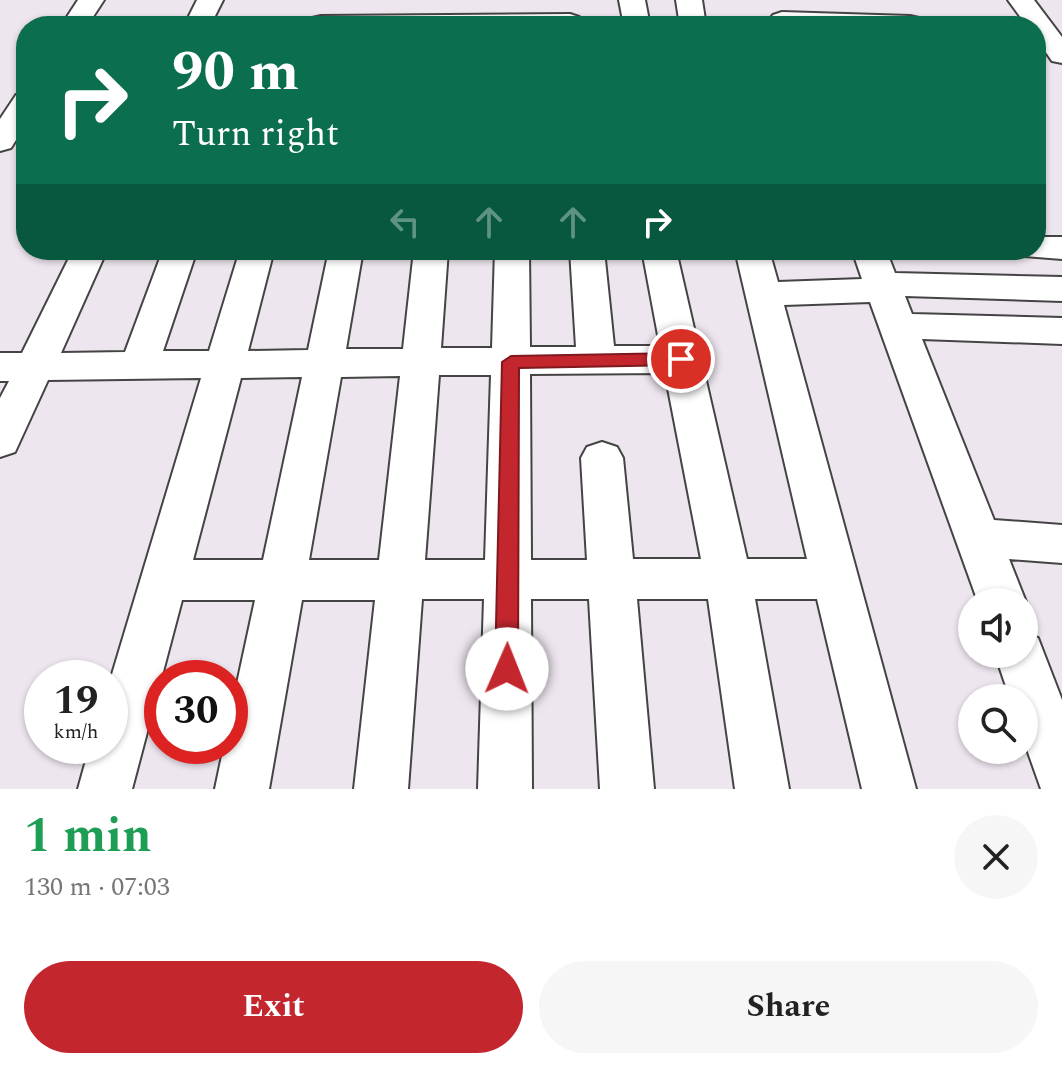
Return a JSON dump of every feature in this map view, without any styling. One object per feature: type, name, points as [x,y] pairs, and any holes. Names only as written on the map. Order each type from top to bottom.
[{"type":"street","points":[[391,16],[570,16]]},
{"type":"street","points":[[0,142],[16,113]]},
{"type":"street","points":[[0,441],[17,367],[84,260]]},
{"type":"street","points":[[139,366],[176,260]]},
{"type":"street","points":[[105,789],[254,260]]},
{"type":"street","points":[[242,789],[344,260]]},
{"type":"street","points":[[381,789],[430,260]]},
{"type":"street","points":[[505,789],[512,260]]},
{"type":"street","points":[[588,260],[596,361]]},
{"type":"street","points":[[661,260],[728,577],[762,789]]},
{"type":"street","points":[[755,260],[889,789]]},
{"type":"street","points":[[764,294],[884,288],[1062,289]]},
{"type":"street","points":[[884,288],[1062,331]]},
{"type":"street","points":[[884,288],[997,588]]},
{"type":"street","points":[[17,367],[681,359]]},
{"type":"street","points":[[602,458],[627,789]]},
{"type":"street","points":[[980,538],[1062,544]]},
{"type":"street","points":[[164,580],[835,579]]},
{"type":"street","points":[[1025,668],[1062,774]]},
{"type":"shaded area","points":[[0,0],[1062,0],[1062,789],[0,789]]},
{"type":"route","points":[[507,669],[511,362],[681,359]]}]
